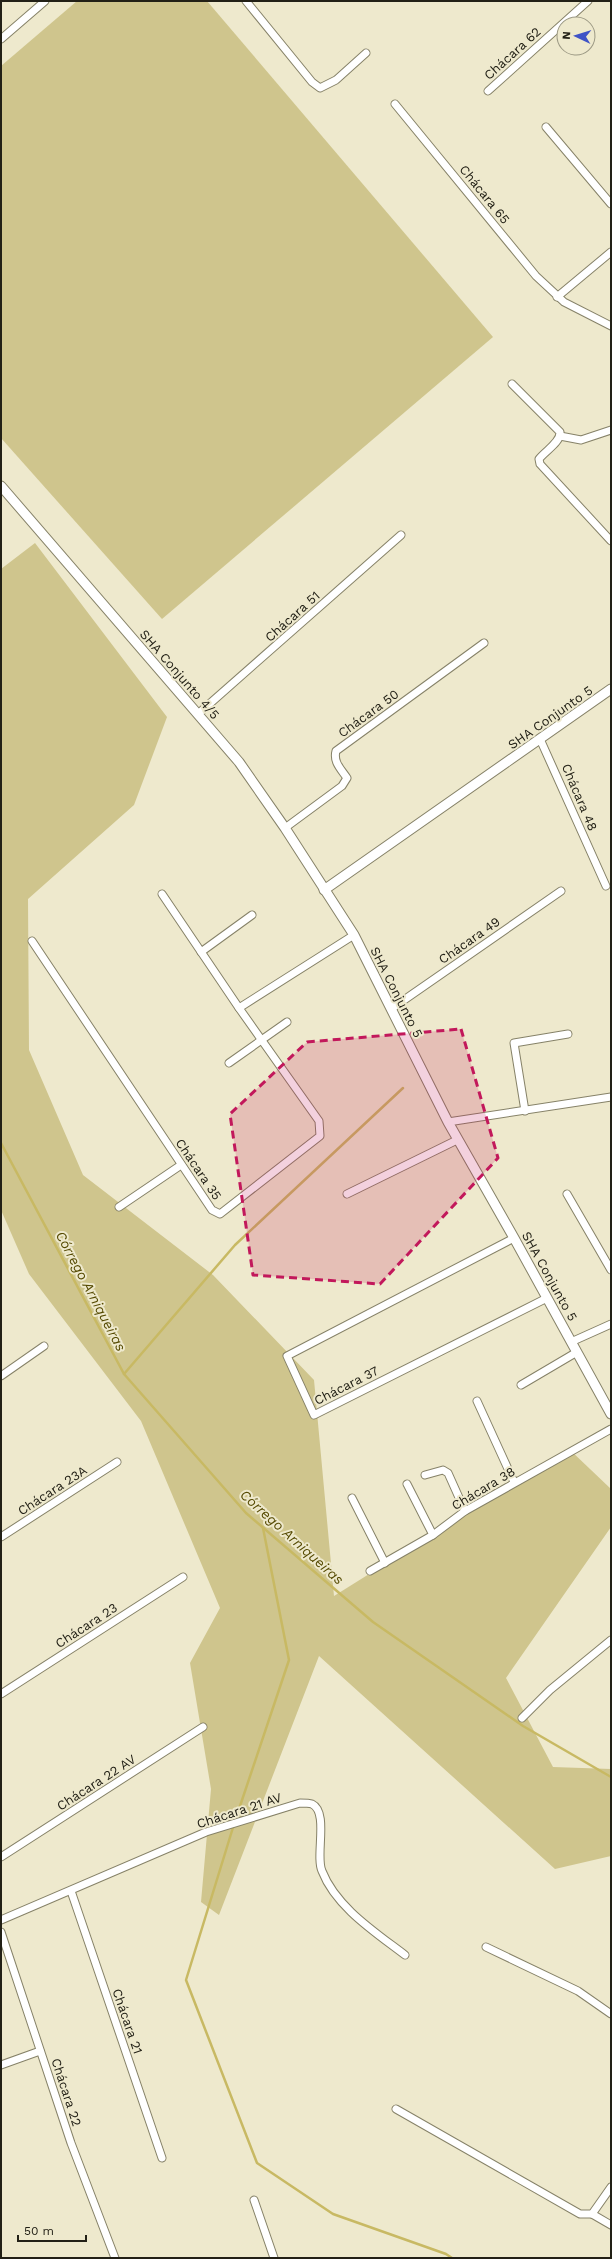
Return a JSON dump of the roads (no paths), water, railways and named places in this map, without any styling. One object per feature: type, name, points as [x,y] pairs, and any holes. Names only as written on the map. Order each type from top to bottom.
[{"type":"street","points":[[1,39],[46,1]]},
{"type":"street","points":[[246,1],[312,82],[320,88],[336,80],[366,53]]},
{"type":"street","name":"Chácara 62","points":[[488,92],[588,1]]},
{"type":"street","name":"Chácara 65","points":[[395,104],[515,252],[557,297],[611,326]]},
{"type":"street","points":[[546,127],[611,204]]},
{"type":"street","points":[[557,297],[611,252]]},
{"type":"street","points":[[512,384],[556,426],[560,436]]},
{"type":"street","points":[[560,436],[581,440],[611,430]]},
{"type":"street","points":[[560,436],[539,459],[540,464],[611,541]]},
{"type":"street","name":"SHA Conjunto 4/5","points":[[1,486],[249,774],[324,890]]},
{"type":"street","name":"Chácara 51","points":[[198,714],[401,535]]},
{"type":"street","name":"Chácara 50","points":[[285,828],[342,786],[347,778],[337,765],[334,757],[336,751],[484,643]]},
{"type":"street","name":"SHA Conjunto 5","points":[[611,689],[324,890],[354,935],[448,1122],[611,1414]]},
{"type":"street","name":"Chácara 48","points":[[540,739],[606,886]]},
{"type":"street","name":"Chácara 49","points":[[391,1009],[561,891]]},
{"type":"street","name":"Chácara 35","points":[[32,941],[181,1165],[212,1210],[220,1214],[320,1136],[319,1121],[261,1041],[162,894]]},
{"type":"street","points":[[201,952],[252,915]]},
{"type":"street","points":[[239,1008],[354,935]]},
{"type":"street","points":[[229,1063],[287,1022]]},
{"type":"street","points":[[525,1111],[514,1043],[568,1034]]},
{"type":"street","points":[[448,1122],[611,1098]]},
{"type":"street","points":[[347,1194],[458,1140]]},
{"type":"street","points":[[119,1207],[181,1165]]},
{"type":"street","points":[[567,1194],[611,1270]]},
{"type":"street","name":"Chácara 37","points":[[514,1238],[287,1356],[314,1415],[547,1298]]},
{"type":"street","points":[[571,1342],[611,1324]]},
{"type":"street","points":[[1,1376],[44,1346]]},
{"type":"street","points":[[521,1385],[577,1352]]},
{"type":"street","points":[[477,1401],[514,1482]]},
{"type":"street","name":"Chácara 38","points":[[370,1571],[432,1535],[465,1511],[514,1482],[611,1429]]},
{"type":"street","name":"Chácara 23A","points":[[1,1537],[117,1462]]},
{"type":"street","points":[[426,1475],[443,1470],[448,1473],[465,1511]]},
{"type":"street","points":[[408,1484],[432,1535]]},
{"type":"street","points":[[352,1498],[385,1563]]},
{"type":"street","name":"Chácara 23","points":[[1,1694],[183,1577]]},
{"type":"street","points":[[522,1718],[550,1690],[611,1640]]},
{"type":"street","name":"Chácara 22 AV","points":[[1,1857],[203,1727]]},
{"type":"street","name":"Chácara 21 AV","points":[[1,1920],[206,1832],[300,1803],[312,1804],[316,1808],[321,1818],[319,1858],[321,1870],[331,1890],[367,1926],[405,1955]]},
{"type":"street","name":"Chácara 21","points":[[71,1891],[162,2158]]},
{"type":"street","name":"Chácara 22","points":[[1,1932],[71,2143],[115,2258]]},
{"type":"street","points":[[486,1947],[578,1991],[611,2014]]},
{"type":"street","points":[[1,2065],[40,2051]]},
{"type":"street","points":[[396,2109],[575,2212],[586,2215],[592,2214],[611,2225]]},
{"type":"street","points":[[592,2214],[611,2187]]},
{"type":"street","points":[[254,2200],[274,2258]]},
{"type":"waterway","points":[[124,1374],[235,1245],[403,1088]]},
{"type":"waterway","name":"Córrego Arniqueiras","points":[[1,1143],[124,1374],[246,1513],[373,1622],[523,1726],[611,1777]]},
{"type":"waterway","points":[[263,1528],[289,1660],[235,1821],[186,1980],[257,2163],[333,2214],[446,2254],[452,2258]]}]
